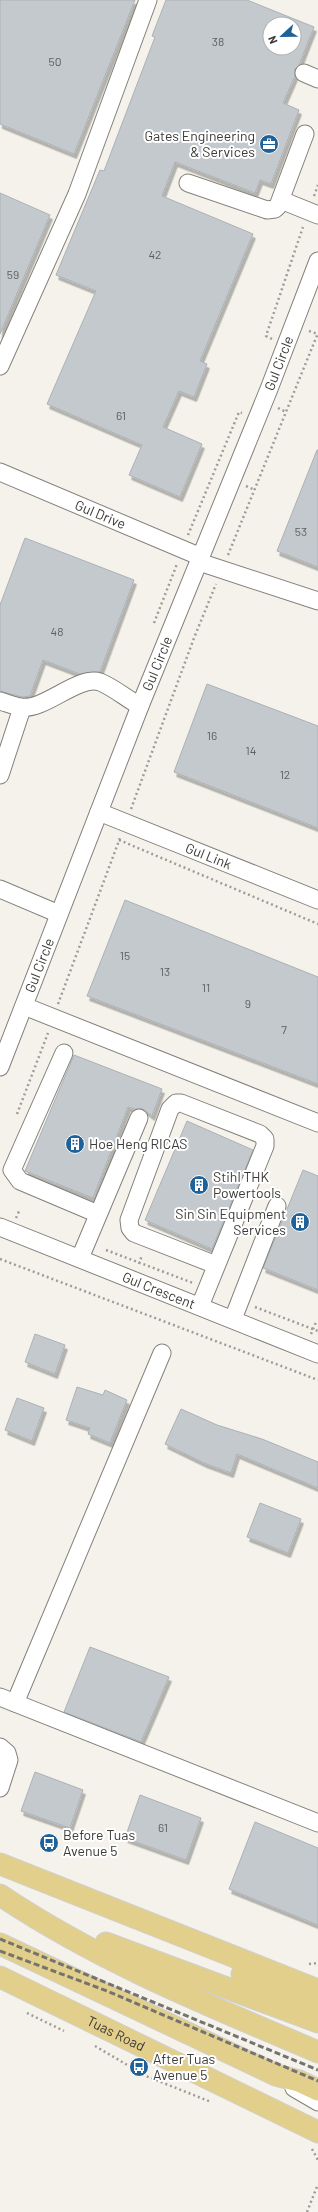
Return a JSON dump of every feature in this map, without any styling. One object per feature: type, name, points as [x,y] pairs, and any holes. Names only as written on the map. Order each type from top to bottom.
[{"type":"main road","points":[[0,1864],[318,1990]]},
{"type":"main road","points":[[0,1895],[29,1914],[121,1964],[234,2017],[318,2052]]},
{"type":"main road","points":[[104,1905],[152,1934],[318,2009]]},
{"type":"main road","points":[[29,1914],[318,2022]]},
{"type":"main road","points":[[0,1944],[276,2075],[299,2081],[318,2090]]},
{"type":"main road","name":"Tuas Road","points":[[0,1977],[312,2138]]},
{"type":"street","points":[[0,366],[77,194],[148,0]]},
{"type":"street","points":[[188,183],[267,210],[275,209],[281,200],[305,134]]},
{"type":"street","points":[[281,200],[313,213]]},
{"type":"street","name":"Gul Circle","points":[[0,1067],[140,706],[200,560],[318,261]]},
{"type":"street","name":"Gul Drive","points":[[0,472],[222,570],[318,601]]},
{"type":"street","points":[[0,701],[22,708],[39,705],[65,691],[86,683],[99,682],[140,706]]},
{"type":"street","points":[[0,775],[22,708]]},
{"type":"street","name":"Gul Link","points":[[99,812],[125,824],[318,900]]},
{"type":"street","points":[[0,889],[59,914]]},
{"type":"street","points":[[24,1006],[318,1124]]},
{"type":"street","points":[[64,1053],[12,1170],[20,1182],[98,1214]]},
{"type":"street","points":[[200,1306],[265,1146],[265,1139],[260,1134],[181,1103],[176,1103],[170,1109],[128,1225],[134,1233],[216,1265]]},
{"type":"street","points":[[80,1258],[139,1118]]},
{"type":"street","points":[[233,1319],[277,1206]]},
{"type":"street","name":"Gul Crescent","points":[[0,1227],[318,1354]]},
{"type":"street","points":[[162,1353],[8,1700],[318,1823]]},
{"type":"street","points":[[0,1746],[6,1753],[9,1764],[0,1788]]},
{"type":"street","points":[[276,2075],[289,2086],[318,2102]]},
{"type":"path","points":[[286,344],[266,336],[313,213],[318,185]]},
{"type":"path","points":[[17,1115],[194,638],[318,333]]},
{"type":"path","points":[[119,840],[318,924]]},
{"type":"path","points":[[0,1258],[318,1380]]},
{"type":"path","points":[[309,1964],[318,1963]]},
{"type":"path","points":[[26,2012],[66,2032]]},
{"type":"path","points":[[93,2044],[146,2076],[216,2104]]},
{"type":"path","points":[[312,2138],[312,2148],[318,2160]]},
{"type":"path","points":[[307,2212],[318,2184]]},
{"type":"building","points":[[0,0],[135,0],[74,154],[0,124]]},
{"type":"building","points":[[166,0],[247,0],[287,16],[262,16],[262,56],[302,56],[302,22],[314,27],[299,65],[295,69],[295,76],[283,103],[299,110],[271,184],[260,180],[255,193],[175,162],[162,196],[253,234],[200,361],[207,364],[194,397],[179,391],[163,427],[202,444],[180,497],[129,475],[142,445],[47,404],[96,291],[56,275],[100,170],[104,171],[155,37],[152,36]]},
{"type":"building","points":[[0,193],[50,215],[0,334]]},
{"type":"building","points":[[318,450],[318,567],[277,551]]},
{"type":"building","points":[[25,538],[134,580],[100,672],[80,674],[43,660],[30,696],[22,697],[0,691],[0,605]]},
{"type":"building","points":[[207,684],[318,726],[318,828],[174,772]]},
{"type":"building","points":[[125,900],[318,977],[318,1084],[87,996]]},
{"type":"building","name":"Hoe Heng RICAS","points":[[74,1055],[162,1089],[152,1116],[143,1109],[128,1107],[93,1198],[25,1171]]},
{"type":"building","name":"Stihl THK Powertools","points":[[187,1121],[253,1150],[212,1249],[145,1220]]},
{"type":"building","name":"Sin Sin Equipment Services","points":[[303,1170],[318,1176],[318,1290],[263,1268]]},
{"type":"building","points":[[35,1334],[65,1345],[55,1374],[25,1362]]},
{"type":"building","points":[[77,1387],[103,1395],[105,1390],[127,1400],[110,1443],[88,1434],[90,1428],[66,1420]]},
{"type":"building","points":[[17,1398],[44,1408],[32,1441],[5,1430]]},
{"type":"building","points":[[181,1409],[217,1425],[262,1439],[318,1462],[318,1488],[237,1454],[231,1473],[204,1463],[165,1444]]},
{"type":"building","points":[[260,1503],[301,1519],[288,1553],[247,1537]]},
{"type":"building","points":[[90,1647],[169,1677],[141,1742],[64,1712]]},
{"type":"building","points":[[35,1772],[83,1790],[70,1828],[21,1811]]},
{"type":"building","points":[[140,1795],[201,1818],[186,1860],[125,1838]]},
{"type":"building","points":[[255,1822],[318,1848],[318,1925],[229,1889]]},
{"type":"railway","points":[[0,1939],[318,2070]]},
{"type":"railway","points":[[0,1951],[107,1991],[318,2081]]},
{"type":"place","name":"Gates Engineering & Services","points":[[269,144]]},
{"type":"place","name":"Hoe Heng RICAS","points":[[75,1144]]},
{"type":"place","name":"Stihl THK Powertools","points":[[199,1185]]},
{"type":"place","name":"Sin Sin Equipment Services","points":[[300,1222]]},
{"type":"place","name":"Before Tuas Avenue 5","points":[[49,1843]]},
{"type":"place","name":"After Tuas Avenue 5","points":[[139,2067]]}]
